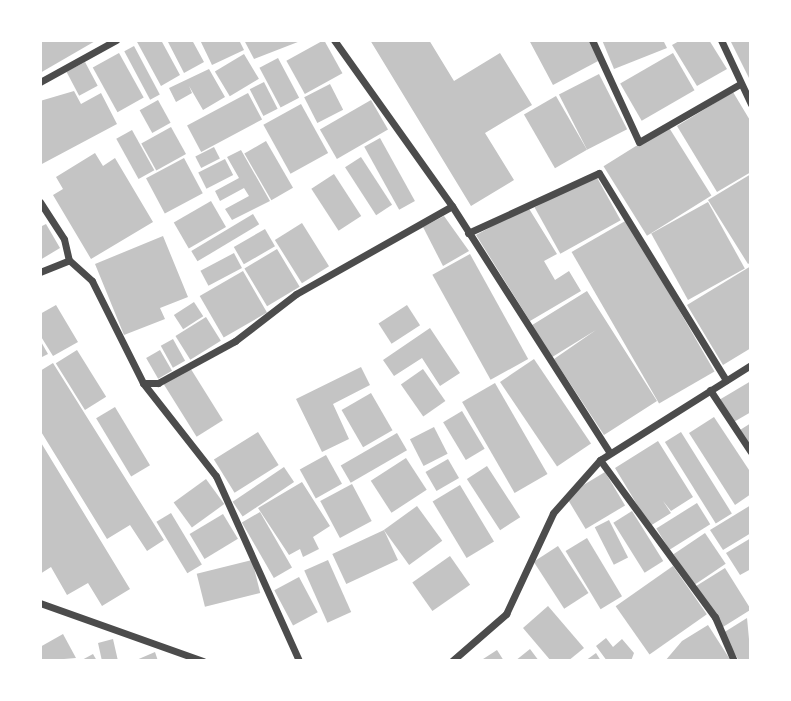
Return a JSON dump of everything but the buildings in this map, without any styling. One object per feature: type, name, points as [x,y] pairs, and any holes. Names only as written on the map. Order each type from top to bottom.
[{"type":"street","points":[[40,82],[116,40]]},
{"type":"street","points":[[334,40],[452,205],[610,453]]},
{"type":"street","points":[[592,40],[639,142],[740,84]]},
{"type":"street","points":[[721,40],[751,104]]},
{"type":"street","points":[[468,233],[599,173],[726,380]]},
{"type":"street","points":[[40,202],[64,239],[69,260],[92,281],[144,383],[216,476],[299,661]]},
{"type":"street","points":[[144,383],[158,383],[236,341],[296,294],[452,205]]},
{"type":"street","points":[[40,272],[69,260]]},
{"type":"street","points":[[452,661],[506,614],[553,513],[600,460],[751,365]]},
{"type":"street","points":[[709,390],[751,452]]},
{"type":"street","points":[[600,460],[715,617],[734,661]]},
{"type":"street","points":[[40,603],[203,661]]}]
